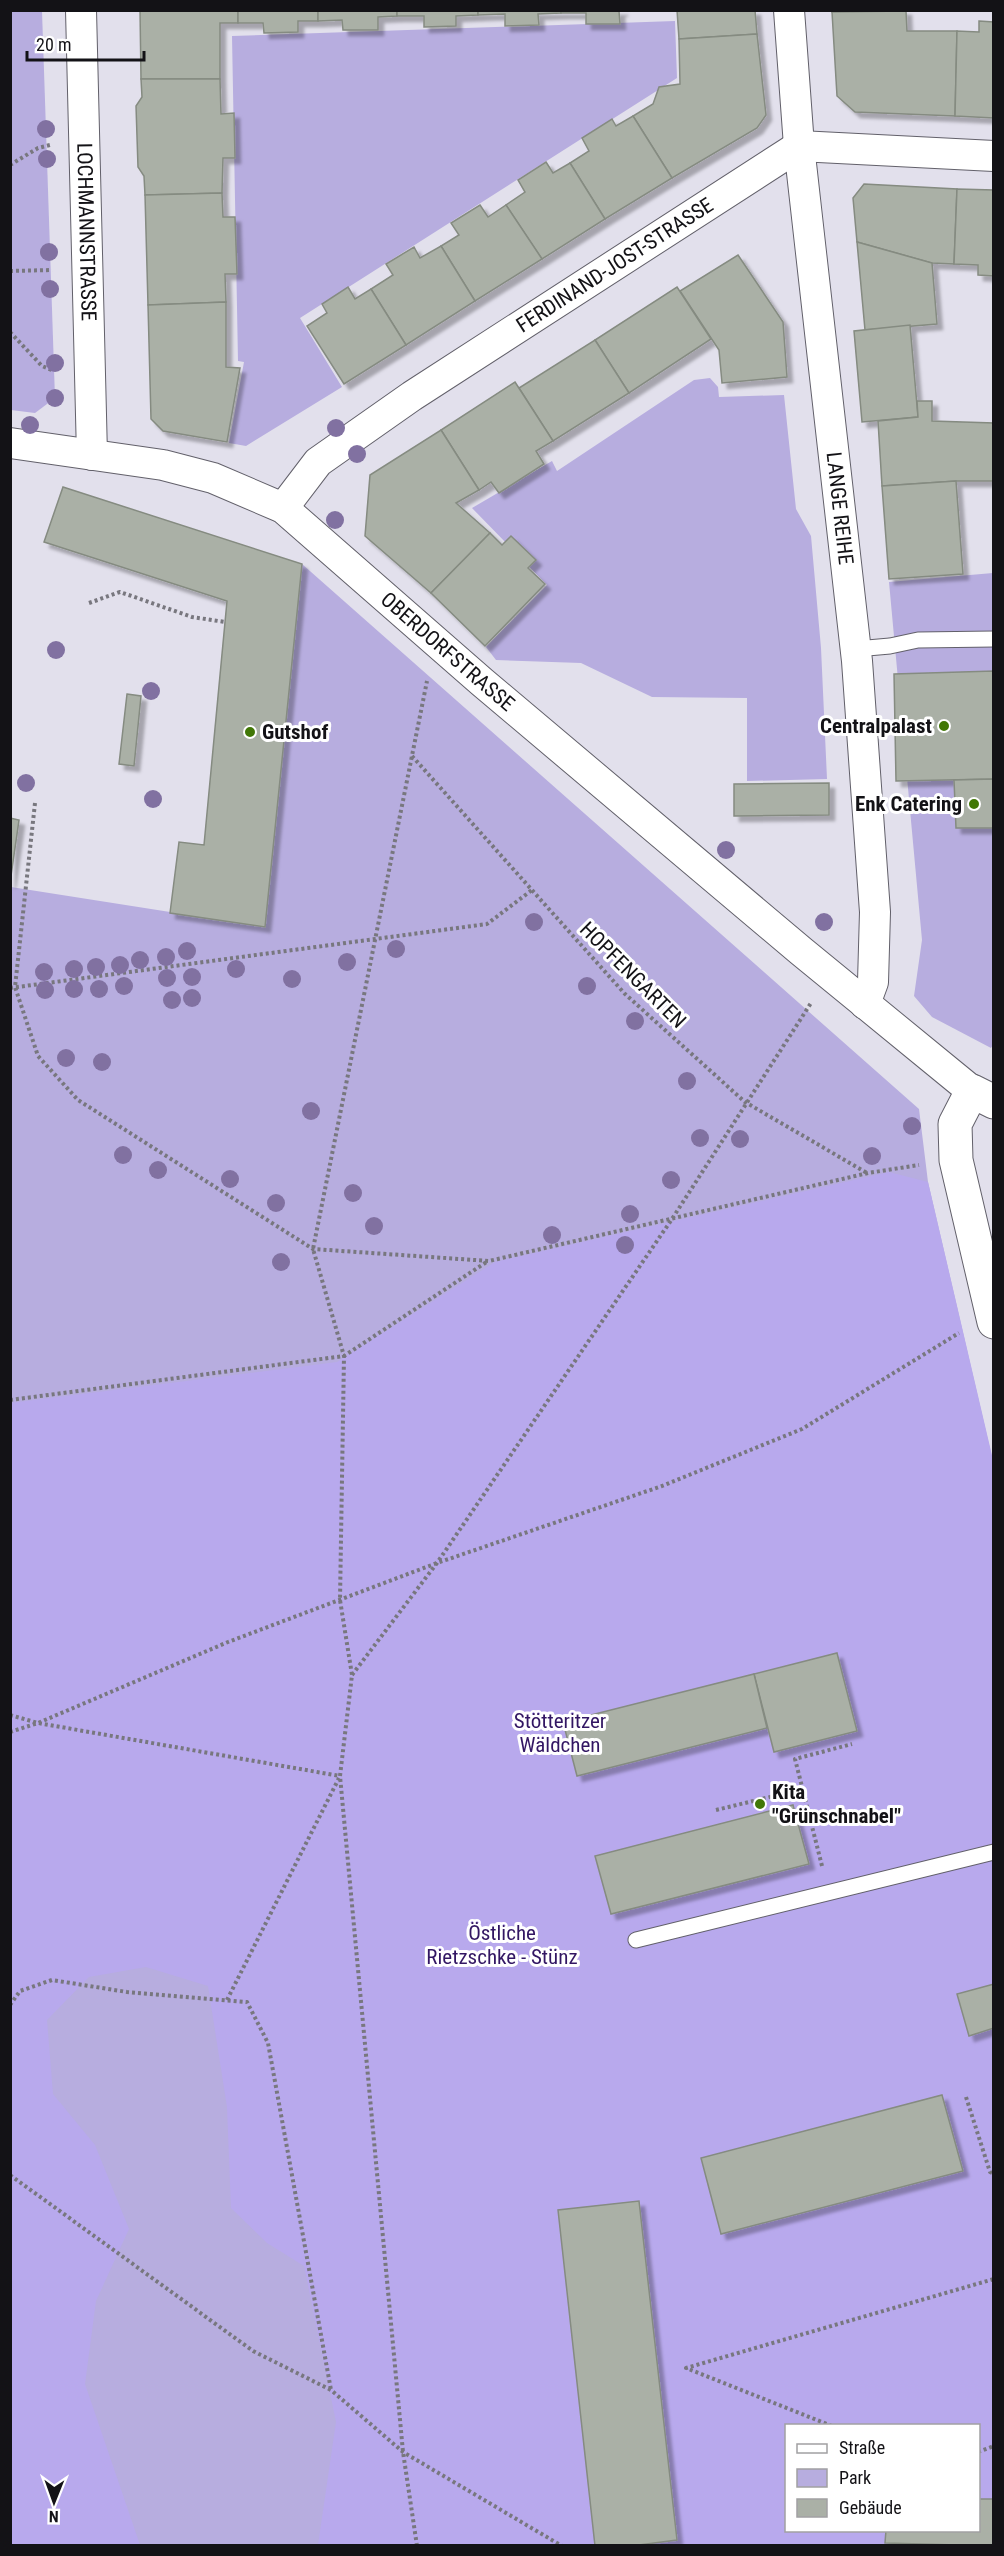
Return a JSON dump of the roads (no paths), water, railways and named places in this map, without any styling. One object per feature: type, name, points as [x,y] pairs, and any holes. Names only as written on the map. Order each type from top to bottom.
[{"type":"street","name":"LOCHMANNSTRASSE","points":[[81,10],[92,454]]},
{"type":"street","name":"LANGE REIHE","points":[[789,10],[799,146],[856,649],[875,912],[873,982],[864,1004]]},
{"type":"street","points":[[799,146],[993,156]]},
{"type":"street","name":"FERDINAND-JOST-STRASSE","points":[[283,508],[318,462],[412,396],[799,146]]},
{"type":"street","name":"OBERDORFSTRASSE","points":[[10,443],[163,465],[213,478],[283,508],[435,642],[864,1004],[983,1097]]},
{"type":"street","points":[[983,1097],[955,1124],[956,1160],[993,1322]]},
{"type":"lane","points":[[856,649],[890,646],[918,640],[993,639]]},
{"type":"lane","points":[[636,1940],[993,1852]]},
{"type":"place","name":"Centralpalast","points":[[944,726]]},
{"type":"place","name":"Gutshof","points":[[250,732]]},
{"type":"place","name":"Enk Catering","points":[[974,804]]},
{"type":"place","name":"Kita \"Grünschnabel\"","points":[[760,1804]]},
{"type":"park label","name":"Stötteritzer Wäldchen","points":[[560,1733]]},
{"type":"park label","name":"Östliche Rietzschke - Stünz","points":[[502,1945]]}]
